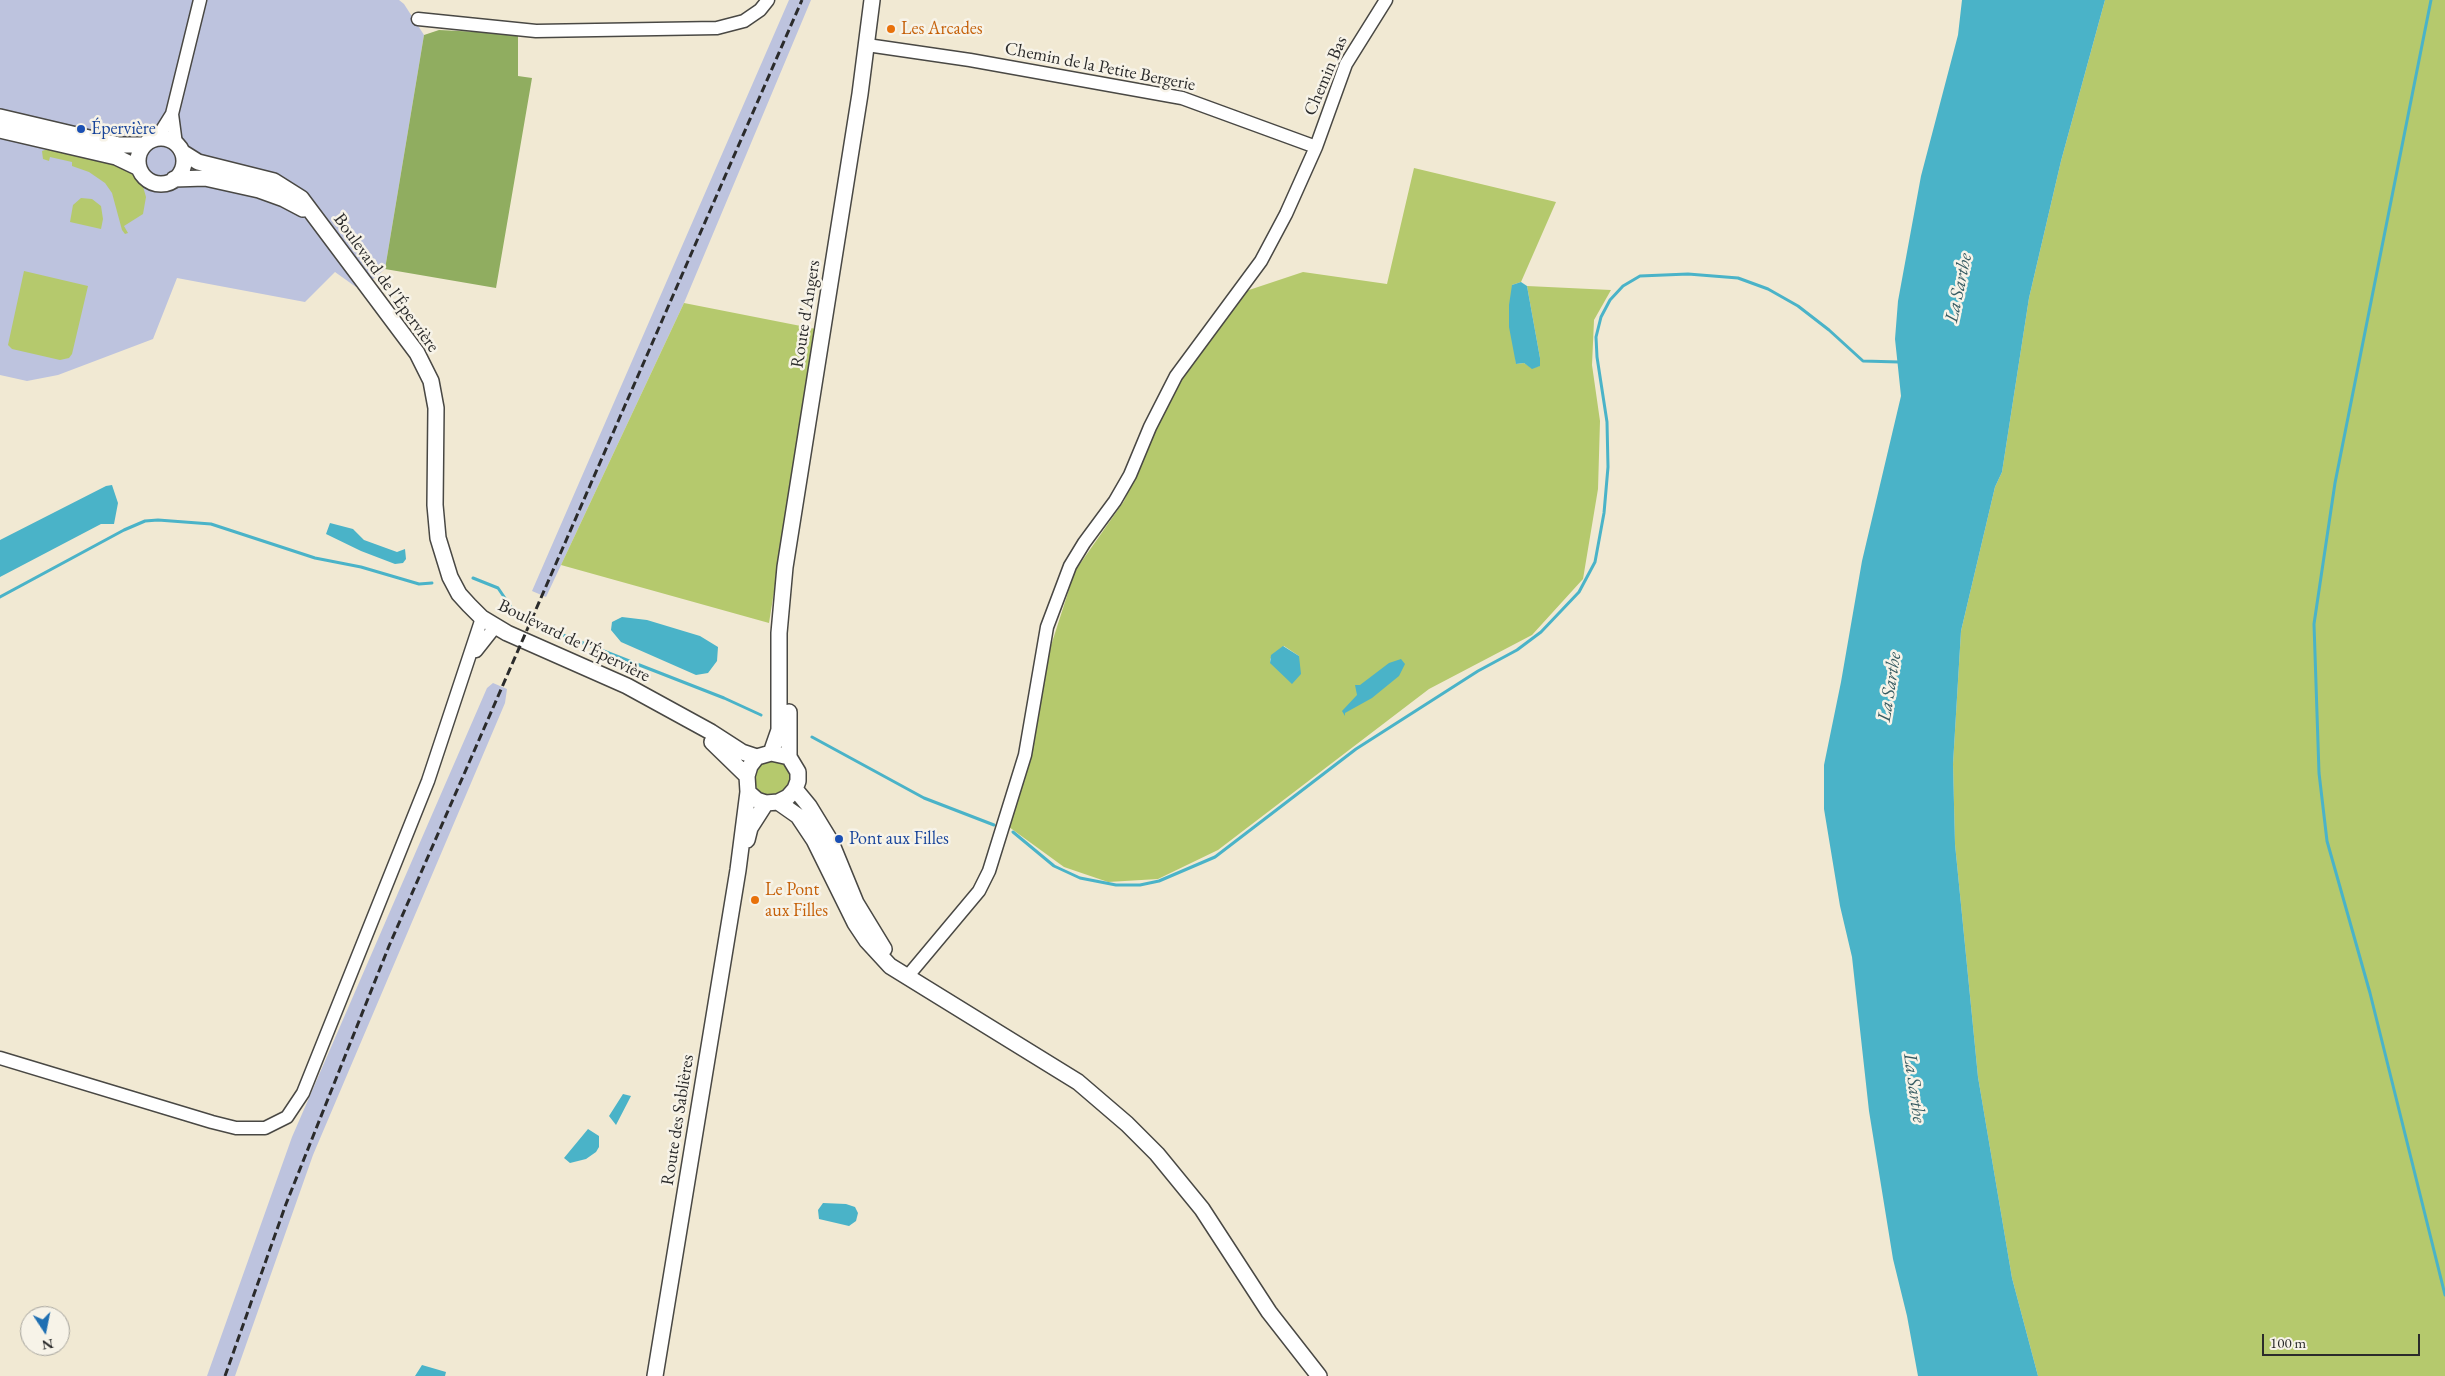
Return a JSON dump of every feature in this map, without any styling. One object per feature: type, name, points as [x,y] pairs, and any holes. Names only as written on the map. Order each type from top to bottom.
[{"type":"street","points":[[172,114],[183,167],[174,179],[165,184],[154,183],[144,178],[139,168],[138,156],[172,114],[200,0]]},
{"type":"street","points":[[418,19],[536,31],[717,28],[727,27],[744,21],[760,10],[768,0]]},
{"type":"street","name":"Route d'Angers","points":[[764,755],[779,730],[779,633],[785,568],[867,45],[872,0]]},
{"type":"street","name":"Chemin Bas","points":[[908,977],[933,943],[978,891],[990,871],[1025,755],[1047,627],[1070,566],[1084,543],[1115,501],[1130,474],[1150,426],[1176,376],[1261,260],[1286,214],[1317,145],[1346,64],[1386,0]]},
{"type":"street","name":"Chemin de la Petite Bergerie","points":[[867,45],[970,60],[1182,98],[1317,145]]},
{"type":"street","points":[[0,117],[119,145],[167,139],[179,148]]},
{"type":"street","points":[[0,130],[116,157],[139,168]]},
{"type":"street","name":"Boulevard de l'Épervière","points":[[179,148],[198,162],[262,177],[283,186],[308,204],[314,217],[424,366],[435,395],[435,505],[441,551],[450,577],[459,594],[482,618],[495,627],[627,686],[711,732],[742,752],[764,755]]},
{"type":"street","name":"Boulevard de l'Épervière","points":[[174,179],[186,177],[205,178],[259,190],[288,201],[314,217]]},
{"type":"street","points":[[0,1058],[236,1128],[265,1128],[287,1117],[303,1093],[428,781],[482,618]]},
{"type":"street","points":[[468,663],[495,627]]},
{"type":"street","name":"Route d'Angers","points":[[779,633],[787,685],[790,757]]},
{"type":"street","name":"Boulevard de l'Épervière","points":[[678,714],[724,752],[748,784]]},
{"type":"street","points":[[772,802],[788,798],[795,789],[798,772],[790,757],[764,755],[750,766],[748,784],[756,800],[772,802],[794,812],[814,840],[855,923],[867,941],[890,966],[1078,1082],[1127,1124],[1157,1154],[1202,1208],[1269,1312],[1319,1376]]},
{"type":"street","name":"Route des Sablières","points":[[655,1376],[738,870],[748,784]]},
{"type":"street","points":[[795,789],[809,806],[831,842],[856,903],[881,945],[908,977]]},
{"type":"street","name":"Route des Sablières","points":[[738,870],[750,828],[772,802]]},
{"type":"shaded area","points":[[0,0],[399,0],[404,4],[424,35],[385,269],[372,280],[356,287],[335,272],[305,302],[177,278],[153,339],[58,375],[27,381],[0,375]]},
{"type":"shaded area","points":[[789,0],[811,0],[684,303],[546,597],[532,591]]},
{"type":"shaded area","points":[[493,683],[507,689],[505,703],[313,1155],[235,1376],[207,1376],[292,1137],[487,688]]},
{"type":"green space","points":[[2105,0],[2445,0],[2445,1376],[2038,1376],[2012,1278],[1978,1077],[1955,844],[1953,764],[1961,631],[1995,487],[2002,472],[2029,298],[2061,161]]},
{"type":"green space","points":[[439,30],[518,34],[518,76],[532,78],[496,288],[385,269],[424,35]]},
{"type":"green space","points":[[54,147],[132,169],[142,183],[146,197],[143,214],[124,226],[128,233],[125,234],[122,230],[112,193],[105,183],[89,172],[72,166],[72,162],[50,157],[49,161],[43,159],[42,151]]},
{"type":"green space","points":[[1414,168],[1556,202],[1521,282],[1512,285],[1516,364],[1524,363],[1532,368],[1539,366],[1540,358],[1527,286],[1611,290],[1594,320],[1592,365],[1600,421],[1598,489],[1583,579],[1532,635],[1429,689],[1218,850],[1158,879],[1108,882],[1064,867],[1009,827],[1033,747],[1046,661],[1075,571],[1124,501],[1179,379],[1246,291],[1303,272],[1387,284]],"holes":[[[1284,646],[1299,656],[1270,663],[1270,659]]]},
{"type":"green space","points":[[81,198],[92,199],[101,206],[103,219],[101,229],[70,222],[73,205]]},
{"type":"green space","points":[[24,271],[88,286],[72,354],[69,358],[60,360],[12,349],[8,345]]},
{"type":"green space","points":[[684,303],[816,329],[769,623],[561,565]]},
{"type":"green space","points":[[772,760],[779,761],[785,765],[789,771],[789,785],[785,791],[779,795],[772,796],[765,795],[759,791],[755,785],[754,778],[755,771],[759,765],[765,761]]},
{"type":"water","name":"La Sarthe","points":[[1962,0],[2105,0],[2061,161],[2029,298],[2002,472],[1995,487],[1961,631],[1953,764],[1955,844],[1978,1077],[2012,1278],[2038,1376],[1918,1376],[1907,1316],[1893,1259],[1869,1111],[1852,957],[1840,906],[1824,809],[1824,765],[1841,682],[1862,561],[1901,396],[1895,339],[1898,301],[1921,176],[1958,35]]},
{"type":"water","points":[[1521,282],[1527,286],[1540,358],[1540,366],[1532,369],[1524,363],[1516,364],[1509,327],[1509,305],[1512,285]]},
{"type":"water","points":[[112,485],[118,503],[114,524],[101,524],[0,577],[0,540],[106,486]]},
{"type":"water","points":[[330,523],[353,529],[364,540],[397,552],[405,549],[406,559],[403,563],[395,564],[361,551],[326,534]]},
{"type":"water","points":[[622,617],[647,620],[700,636],[718,647],[717,661],[708,673],[696,675],[621,642],[611,630],[612,622]]},
{"type":"water","points":[[1283,646],[1299,656],[1301,674],[1292,684],[1270,663],[1271,655]]},
{"type":"water","points":[[1401,659],[1405,664],[1399,676],[1372,698],[1345,713],[1345,716],[1342,711],[1357,695],[1355,685],[1360,685],[1389,663]]},
{"type":"water","points":[[623,1094],[631,1096],[616,1125],[609,1116]]},
{"type":"water","points":[[588,1129],[599,1136],[599,1147],[596,1152],[586,1159],[570,1163],[564,1158]]},
{"type":"water","points":[[823,1203],[846,1204],[855,1207],[858,1213],[856,1221],[849,1226],[819,1219],[818,1210]]},
{"type":"water","points":[[422,1365],[446,1372],[445,1376],[415,1376]]},
{"type":"waterway","points":[[2431,0],[2335,483],[2314,624],[2319,773],[2327,841],[2370,993],[2445,1295]]},
{"type":"waterway","points":[[1013,832],[1054,866],[1080,878],[1116,885],[1140,885],[1159,881],[1215,857],[1356,749],[1478,671],[1517,650],[1541,632],[1579,592],[1595,562],[1604,513],[1608,467],[1607,422],[1597,357],[1596,337],[1601,317],[1610,300],[1623,286],[1640,276],[1688,274],[1738,278],[1768,289],[1798,306],[1829,330],[1863,361],[1899,362]]},
{"type":"waterway","points":[[0,597],[124,530],[145,521],[158,520],[211,524],[315,558],[361,567],[419,584],[432,583]]},
{"type":"waterway","points":[[473,578],[498,588],[513,610],[537,625],[724,698],[761,715]]},
{"type":"waterway","points":[[812,737],[924,798],[994,825]]},
{"type":"railway","points":[[225,1376],[286,1204],[389,946],[802,0]]},
{"type":"place","name":"Les Arcades","points":[[891,29]]},
{"type":"place","name":"Épervière","points":[[81,129]]},
{"type":"place","name":"Pont aux Filles","points":[[839,839]]},
{"type":"place","name":"Le Pont aux Filles","points":[[755,900]]}]
